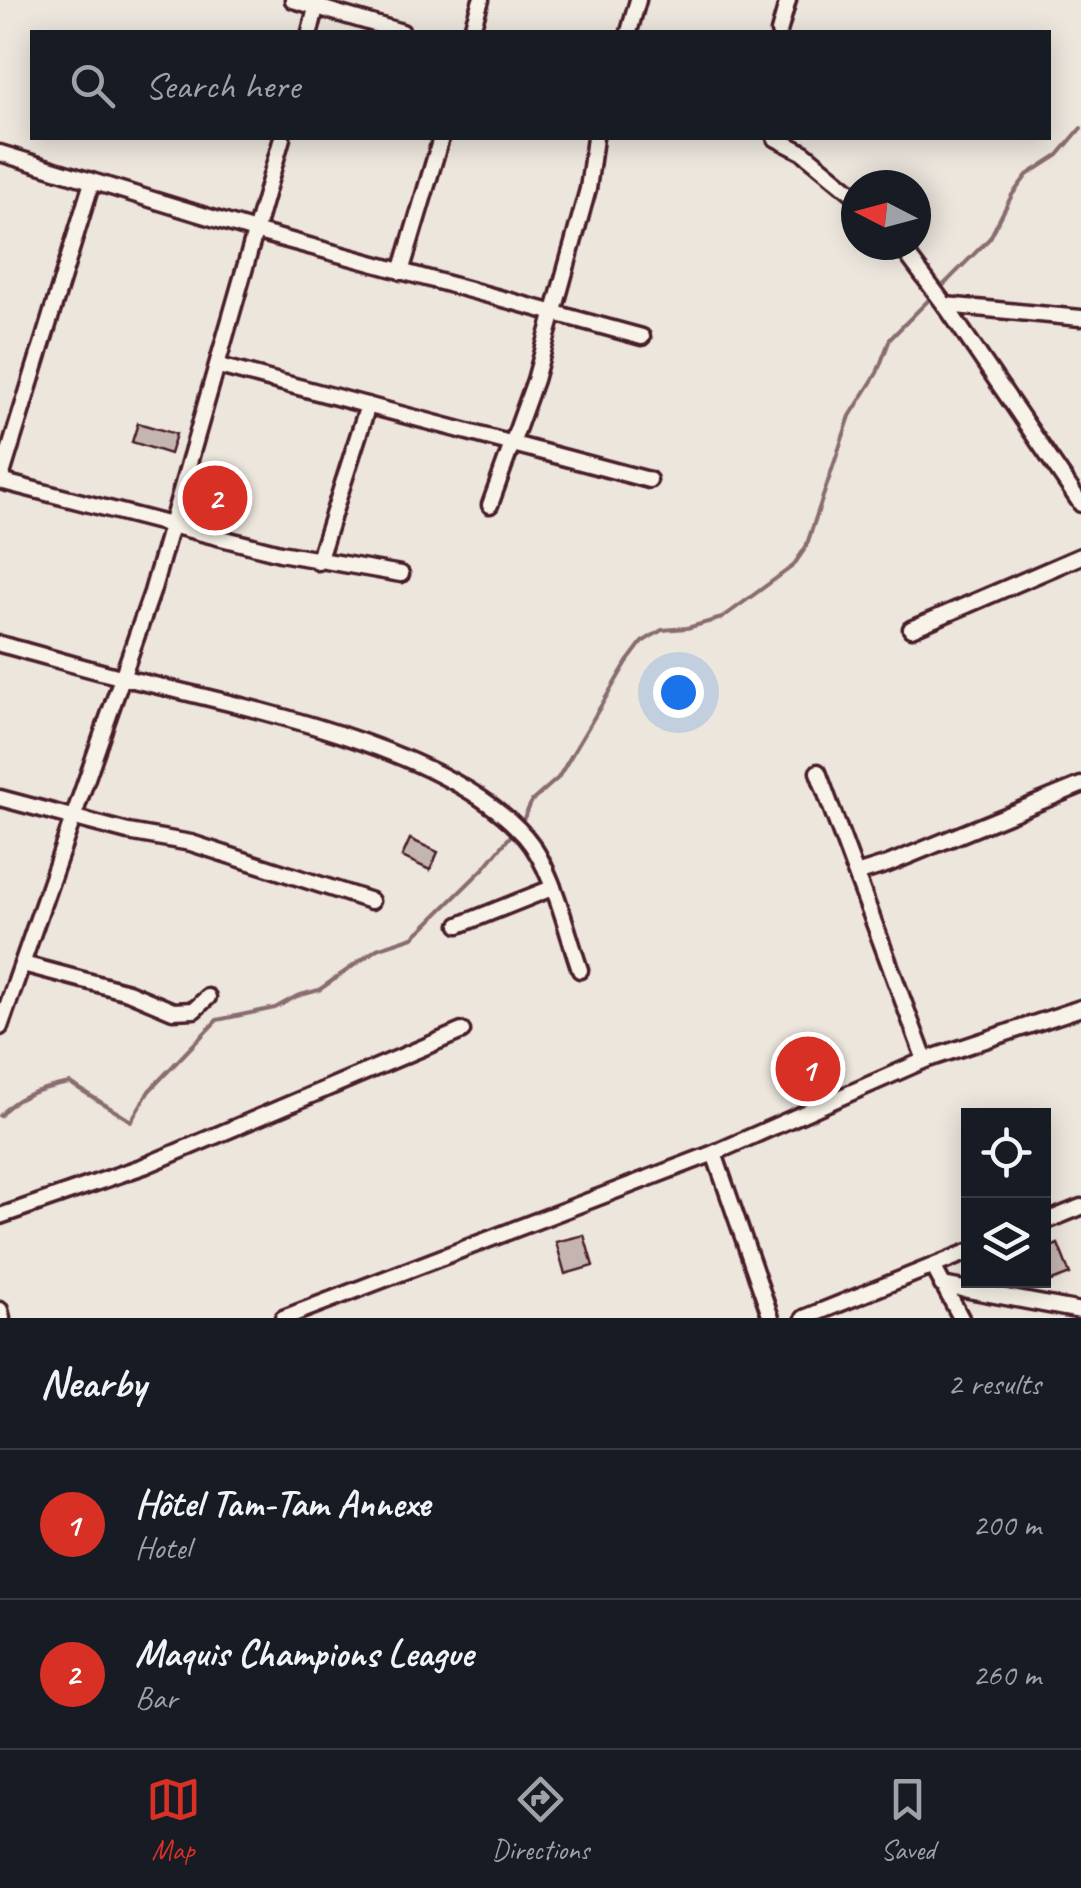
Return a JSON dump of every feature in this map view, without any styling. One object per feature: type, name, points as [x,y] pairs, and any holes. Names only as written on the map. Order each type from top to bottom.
[{"type":"street","points":[[293,0],[318,4],[396,30]]},
{"type":"street","points":[[473,30],[481,0]]},
{"type":"street","points":[[630,30],[638,0]]},
{"type":"street","points":[[780,30],[788,0]]},
{"type":"street","points":[[311,30],[318,4]]},
{"type":"street","points":[[0,1027],[152,592],[281,140]]},
{"type":"street","points":[[401,272],[439,140]]},
{"type":"street","points":[[490,505],[535,380],[588,190],[595,140]]},
{"type":"street","points":[[779,140],[804,153],[841,184]]},
{"type":"street","points":[[0,153],[258,232],[642,338]]},
{"type":"street","points":[[92,182],[5,447],[0,481],[318,562],[401,574]]},
{"type":"street","points":[[911,260],[1081,504]]},
{"type":"street","points":[[943,303],[1081,318]]},
{"type":"street","points":[[219,366],[649,480]]},
{"type":"street","points":[[318,562],[368,405]]},
{"type":"street","points":[[911,629],[1081,556]]},
{"type":"street","points":[[0,644],[286,718],[451,778],[509,820],[528,840],[552,888],[580,970]]},
{"type":"street","points":[[818,772],[925,1060]]},
{"type":"street","points":[[856,874],[1081,785]]},
{"type":"street","points":[[0,798],[71,819],[191,842],[371,901]]},
{"type":"street","points":[[459,925],[552,888]]},
{"type":"street","points":[[23,964],[128,992],[173,1011],[194,1010],[208,997]]},
{"type":"street","points":[[282,1318],[714,1152],[925,1060],[1081,1008]]},
{"type":"street","points":[[0,1216],[144,1166],[462,1032]]},
{"type":"street","points":[[714,1152],[770,1318]]},
{"type":"street","points":[[1051,1219],[1081,1207]]},
{"type":"street","points":[[804,1318],[961,1255]]},
{"type":"street","points":[[933,1266],[961,1318]]},
{"type":"street","points":[[942,1286],[1081,1311]]},
{"type":"street","points":[[0,1310],[2,1318]]},
{"type":"building","points":[[138,423],[176,434],[170,454],[132,442]]},
{"type":"building","points":[[410,839],[438,852],[430,870],[402,857]]},
{"type":"building","points":[[584,1235],[593,1266],[565,1274],[556,1242]]},
{"type":"building","points":[[1058,1244],[1070,1274],[1051,1281],[1051,1247]]},
{"type":"waterway","points":[[0,1116],[22,1097],[70,1083],[131,1121],[149,1091],[217,1020],[275,1008],[319,990],[377,949],[413,937],[422,929],[485,867],[522,822],[532,801],[558,778],[642,642],[662,630],[722,618],[793,566],[806,547],[850,416],[877,373],[890,339],[990,238],[1027,175],[1058,155],[1081,128]]},
{"type":"place","name":"Maquis Champions League","points":[[215,498]]},
{"type":"place","name":"Hôtel Tam-Tam Annexe","points":[[808,1069]]}]
